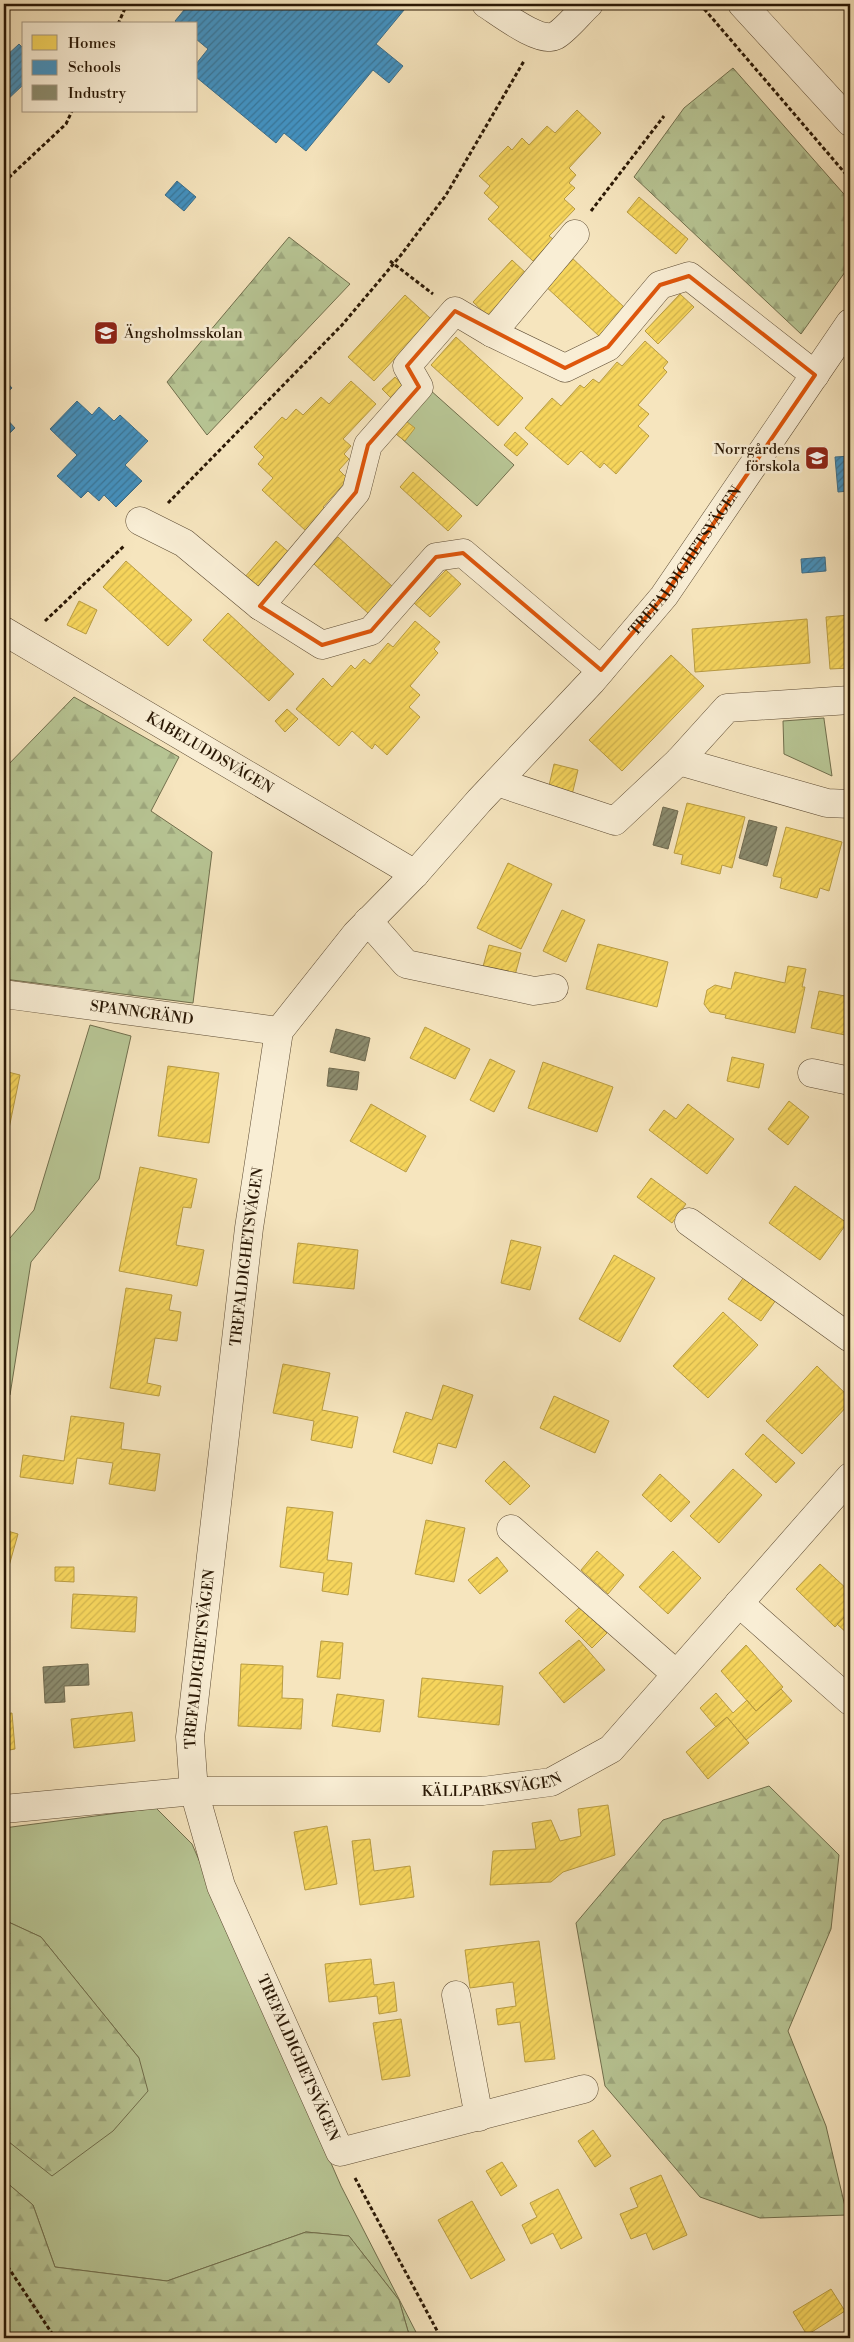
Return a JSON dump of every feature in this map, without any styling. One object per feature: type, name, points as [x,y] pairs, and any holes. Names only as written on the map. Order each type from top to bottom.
[{"type":"street","points":[[486,4],[545,38],[555,36],[589,4]]},
{"type":"street","points":[[742,4],[850,122]]},
{"type":"street","points":[[492,333],[575,234]]},
{"type":"street","points":[[260,606],[356,492],[368,445],[419,387],[407,366],[455,311],[492,333],[565,368],[608,346],[660,285],[689,276],[815,375]]},
{"type":"street","name":"TREFALDIGHETSVÄGEN","points":[[584,2088],[340,2152],[221,1886],[194,1791],[190,1737],[249,1228],[279,1030],[356,934],[415,874],[601,670],[664,596],[850,323]]},
{"type":"street","points":[[143,523],[184,543],[260,606],[322,645],[372,631],[436,557],[463,553],[601,670]]},
{"type":"street","name":"KABELUDDSVÄGEN","points":[[15,638],[415,874]]},
{"type":"street","points":[[497,782],[615,821],[679,761],[727,708],[850,700]]},
{"type":"street","points":[[679,761],[827,803],[850,804]]},
{"type":"street","points":[[368,922],[406,964],[540,996]]},
{"type":"street","name":"SPANNGRÄND","points":[[4,994],[279,1030]]},
{"type":"street","points":[[812,1073],[850,1081]]},
{"type":"street","points":[[689,1222],[850,1338]]},
{"type":"street","name":"KÄLLPARKSVÄGEN","points":[[4,1809],[194,1791],[483,1791],[551,1782],[611,1749],[850,1477]]},
{"type":"street","points":[[511,1529],[676,1674]]},
{"type":"street","points":[[739,1603],[850,1701]]},
{"type":"street","points":[[456,1994],[479,2117]]},
{"type":"path","points":[[119,22],[127,4]]},
{"type":"path","points":[[700,4],[850,179]]},
{"type":"path","points":[[15,638],[41,625],[342,325],[401,255],[446,195],[539,35]]},
{"type":"path","points":[[4,182],[66,124],[72,112]]},
{"type":"path","points":[[575,234],[611,182],[664,116]]},
{"type":"path","points":[[390,260],[455,311]]},
{"type":"path","points":[[340,2152],[441,2338]]},
{"type":"path","points":[[4,2261],[55,2338]]},
{"type":"highlighted area","points":[[689,276],[815,375],[664,596],[601,670],[463,553],[436,557],[371,631],[322,645],[260,606],[356,492],[368,445],[419,387],[407,366],[455,311],[565,368],[608,347],[660,285]]},
{"type":"green space","points":[[733,68],[850,201],[850,265],[801,334],[634,177],[684,108]]},
{"type":"green space","points":[[289,237],[350,284],[207,435],[167,382]]},
{"type":"green space","points":[[429,389],[514,465],[477,506],[392,430]]},
{"type":"green space","points":[[74,697],[179,757],[151,811],[212,852],[193,1003],[4,979],[4,769]]},
{"type":"green space","points":[[824,718],[832,776],[784,754],[783,721]]},
{"type":"green space","points":[[90,1025],[131,1036],[99,1179],[31,1262],[10,1395],[4,1396],[4,1245],[34,1210]]},
{"type":"green space","points":[[769,1786],[839,1855],[831,1929],[788,2031],[826,2126],[847,2215],[760,2218],[700,2197],[605,2086],[576,1923],[663,1820]]},
{"type":"green space","points":[[156,1808],[192,1844],[341,2186],[419,2338],[410,2338],[399,2300],[349,2236],[306,2232],[167,2281],[55,2267],[33,2205],[6,2182],[4,2184],[4,2138],[53,2175],[139,2058],[41,1937],[4,1920],[4,1828]]},
{"type":"green space","points":[[4,1920],[41,1937],[139,2058],[148,2091],[113,2131],[52,2176],[4,2138]]},
{"type":"green space","points":[[6,2182],[33,2205],[55,2267],[167,2281],[306,2232],[349,2236],[399,2300],[410,2338],[4,2338],[4,2184]]},
{"type":"building: Homes","points":[[839,4],[850,4],[850,16]]},
{"type":"building: Homes","points":[[577,110],[601,133],[569,168],[576,175],[569,183],[575,188],[564,199],[575,209],[549,236],[553,239],[533,261],[488,219],[499,207],[484,193],[490,186],[479,176],[508,146],[512,150],[522,138],[529,145],[547,126],[555,133]]},
{"type":"building: Homes","points":[[639,197],[688,239],[676,254],[627,212]]},
{"type":"building: Homes","points":[[570,256],[625,308],[599,336],[543,284]]},
{"type":"building: Homes","points":[[512,260],[528,275],[489,317],[473,302]]},
{"type":"building: Homes","points":[[680,294],[694,307],[658,344],[645,331]]},
{"type":"building: Homes","points":[[405,295],[431,319],[374,381],[348,357]]},
{"type":"building: Homes","points":[[456,337],[523,398],[498,426],[431,365]]},
{"type":"building: Homes","points":[[645,341],[668,362],[663,368],[667,372],[638,405],[649,414],[638,426],[649,436],[616,474],[604,463],[600,468],[581,451],[568,465],[525,428],[552,398],[561,406],[580,385],[584,388],[593,379],[599,383],[617,362],[622,366]]},
{"type":"building: Homes","points":[[395,377],[408,391],[396,403],[382,389]]},
{"type":"building: Homes","points":[[351,381],[376,404],[343,439],[351,446],[344,454],[349,459],[339,470],[348,479],[323,507],[327,510],[307,532],[262,490],[273,478],[258,464],[264,457],[254,447],[282,417],[286,420],[296,409],[303,415],[321,397],[329,404]]},
{"type":"building: Homes","points":[[402,418],[415,428],[405,441],[392,431]]},
{"type":"building: Homes","points":[[515,432],[528,444],[517,456],[504,445]]},
{"type":"building: Homes","points":[[413,472],[462,516],[448,531],[400,487]]},
{"type":"building: Homes","points":[[338,537],[393,587],[369,614],[314,564]]},
{"type":"building: Homes","points":[[276,541],[292,555],[260,592],[244,578]]},
{"type":"building: Homes","points":[[126,561],[192,620],[168,646],[103,587]]},
{"type":"building: Homes","points":[[446,570],[461,584],[430,617],[414,603]]},
{"type":"building: Homes","points":[[79,601],[97,610],[86,634],[67,625]]},
{"type":"building: Homes","points":[[228,613],[294,674],[269,701],[203,640]]},
{"type":"building: Homes","points":[[850,615],[850,668],[830,669],[826,617]]},
{"type":"building: Homes","points":[[807,619],[810,663],[695,672],[692,629]]},
{"type":"building: Homes","points":[[415,621],[440,642],[434,649],[438,653],[410,686],[420,695],[409,707],[420,717],[387,755],[375,744],[372,749],[352,731],[339,746],[296,709],[323,678],[332,687],[351,665],[355,669],[364,659],[370,664],[388,643],[393,647]]},
{"type":"building: Homes","points":[[671,655],[704,686],[622,771],[589,740]]},
{"type":"building: Homes","points":[[287,709],[298,719],[285,732],[275,721]]},
{"type":"building: Homes","points":[[554,764],[578,770],[572,795],[548,790]]},
{"type":"building: Homes","points":[[687,803],[745,817],[732,868],[722,865],[720,874],[681,864],[683,855],[674,853]]},
{"type":"building: Homes","points":[[786,827],[842,842],[829,891],[820,888],[817,898],[780,888],[782,878],[773,876]]},
{"type":"building: Homes","points":[[508,863],[552,884],[521,949],[477,928]]},
{"type":"building: Homes","points":[[562,910],[585,920],[566,962],[543,951]]},
{"type":"building: Homes","points":[[598,944],[668,962],[657,1007],[586,989]]},
{"type":"building: Homes","points":[[489,945],[521,953],[514,979],[482,970]]},
{"type":"building: Homes","points":[[788,966],[806,969],[802,987],[805,987],[795,1033],[725,1018],[726,1015],[710,1012],[704,1004],[707,990],[715,985],[731,989],[735,972],[785,983]]},
{"type":"building: Homes","points":[[819,991],[850,997],[850,1009],[845,1035],[811,1028]]},
{"type":"building: Homes","points":[[425,1027],[470,1049],[455,1079],[410,1058]]},
{"type":"building: Homes","points":[[732,1057],[764,1064],[759,1088],[727,1081]]},
{"type":"building: Homes","points":[[490,1059],[515,1071],[494,1112],[470,1100]]},
{"type":"building: Homes","points":[[543,1062],[613,1087],[597,1132],[528,1108]]},
{"type":"building: Homes","points":[[168,1066],[219,1073],[209,1143],[158,1136]]},
{"type":"building: Homes","points":[[4,1071],[20,1075],[5,1148],[4,1148]]},
{"type":"building: Homes","points":[[789,1101],[809,1117],[788,1145],[768,1129]]},
{"type":"building: Homes","points":[[371,1104],[426,1136],[406,1172],[350,1141]]},
{"type":"building: Homes","points":[[688,1104],[734,1139],[707,1174],[649,1130],[664,1110],[676,1119]]},
{"type":"building: Homes","points":[[140,1167],[197,1179],[191,1208],[183,1207],[176,1245],[204,1250],[197,1286],[119,1271]]},
{"type":"building: Homes","points":[[651,1178],[686,1204],[672,1223],[637,1197]]},
{"type":"building: Homes","points":[[795,1186],[847,1223],[820,1260],[769,1223]]},
{"type":"building: Homes","points":[[511,1240],[541,1247],[530,1290],[501,1283]]},
{"type":"building: Homes","points":[[298,1243],[358,1250],[354,1289],[293,1283]]},
{"type":"building: Homes","points":[[614,1255],[655,1278],[620,1342],[579,1319]]},
{"type":"building: Homes","points":[[744,1277],[776,1300],[761,1321],[728,1299]]},
{"type":"building: Homes","points":[[126,1288],[172,1295],[169,1310],[181,1312],[177,1341],[155,1338],[147,1383],[161,1386],[159,1396],[110,1388]]},
{"type":"building: Homes","points":[[723,1312],[758,1345],[708,1398],[673,1366]]},
{"type":"building: Homes","points":[[283,1364],[330,1373],[322,1410],[358,1417],[352,1448],[311,1440],[314,1421],[273,1413]]},
{"type":"building: Homes","points":[[817,1366],[850,1398],[850,1403],[802,1454],[766,1421]]},
{"type":"building: Homes","points":[[443,1385],[473,1395],[456,1448],[438,1443],[432,1464],[393,1452],[406,1412],[432,1420]]},
{"type":"building: Homes","points":[[554,1396],[609,1421],[595,1453],[540,1428]]},
{"type":"building: Homes","points":[[71,1416],[124,1423],[121,1449],[160,1454],[155,1491],[109,1484],[113,1463],[77,1458],[73,1484],[20,1477],[23,1455],[64,1461]]},
{"type":"building: Homes","points":[[763,1434],[795,1463],[776,1483],[745,1454]]},
{"type":"building: Homes","points":[[504,1461],[530,1486],[510,1505],[485,1481]]},
{"type":"building: Homes","points":[[733,1469],[762,1495],[719,1543],[690,1516]]},
{"type":"building: Homes","points":[[660,1474],[690,1502],[671,1522],[642,1495]]},
{"type":"building: Homes","points":[[287,1507],[333,1512],[327,1560],[352,1563],[348,1595],[322,1591],[324,1573],[280,1567]]},
{"type":"building: Homes","points":[[426,1520],[465,1528],[454,1582],[415,1574]]},
{"type":"building: Homes","points":[[4,1530],[18,1534],[9,1566],[4,1564]]},
{"type":"building: Homes","points":[[597,1551],[624,1575],[608,1594],[581,1570]]},
{"type":"building: Homes","points":[[673,1551],[701,1578],[668,1614],[639,1587]]},
{"type":"building: Homes","points":[[497,1557],[508,1571],[480,1594],[468,1580]]},
{"type":"building: Homes","points":[[820,1564],[850,1592],[846,1596],[850,1600],[850,1611],[835,1627],[796,1589]]},
{"type":"building: Homes","points":[[55,1567],[74,1567],[74,1582],[55,1581]]},
{"type":"building: Homes","points":[[73,1594],[137,1597],[135,1632],[71,1628]]},
{"type":"building: Homes","points":[[580,1607],[607,1633],[592,1648],[565,1621]]},
{"type":"building: Homes","points":[[850,1611],[850,1634],[849,1635],[837,1624]]},
{"type":"building: Homes","points":[[579,1640],[605,1670],[564,1703],[539,1673]]},
{"type":"building: Homes","points":[[321,1641],[343,1643],[340,1679],[317,1677]]},
{"type":"building: Homes","points":[[746,1645],[783,1687],[756,1711],[721,1671]]},
{"type":"building: Homes","points":[[241,1664],[283,1666],[282,1698],[303,1699],[301,1729],[238,1726]]},
{"type":"building: Homes","points":[[422,1678],[503,1686],[499,1725],[418,1717]]},
{"type":"building: Homes","points":[[781,1689],[792,1701],[746,1740],[727,1717],[716,1727],[700,1708],[716,1693],[733,1713],[747,1700],[756,1711]]},
{"type":"building: Homes","points":[[337,1694],[384,1700],[380,1732],[332,1726]]},
{"type":"building: Homes","points":[[132,1712],[135,1741],[74,1748],[71,1719]]},
{"type":"building: Homes","points":[[12,1713],[15,1749],[4,1751],[4,1714]]},
{"type":"building: Homes","points":[[727,1717],[749,1743],[708,1779],[686,1752]]},
{"type":"building: Homes","points":[[608,1805],[615,1855],[563,1872],[551,1882],[490,1885],[493,1851],[536,1849],[532,1823],[551,1820],[560,1841],[581,1836],[578,1809]]},
{"type":"building: Homes","points":[[327,1826],[337,1884],[305,1890],[294,1832]]},
{"type":"building: Homes","points":[[370,1839],[374,1871],[410,1866],[414,1897],[360,1905],[352,1841]]},
{"type":"building: Homes","points":[[539,1941],[555,2059],[525,2062],[520,2022],[498,2025],[496,2009],[516,2006],[513,1982],[470,1988],[465,1950]]},
{"type":"building: Homes","points":[[371,1959],[374,1985],[394,1982],[397,2011],[379,2014],[377,1996],[329,2002],[325,1964]]},
{"type":"building: Homes","points":[[401,2019],[410,2076],[382,2080],[373,2023]]},
{"type":"building: Homes","points":[[593,2130],[611,2156],[595,2167],[578,2141]]},
{"type":"building: Homes","points":[[502,2162],[517,2186],[501,2196],[486,2171]]},
{"type":"building: Homes","points":[[661,2175],[687,2235],[653,2250],[646,2233],[631,2239],[620,2214],[638,2207],[630,2188]]},
{"type":"building: Homes","points":[[558,2189],[582,2238],[561,2249],[553,2233],[531,2244],[522,2225],[537,2217],[530,2203]]},
{"type":"building: Homes","points":[[472,2201],[505,2260],[471,2279],[438,2220]]},
{"type":"building: Homes","points":[[831,2289],[845,2311],[807,2335],[793,2312]]},
{"type":"building: Schools","points":[[189,4],[409,4],[376,44],[403,66],[389,83],[373,70],[306,151],[284,133],[276,143],[198,79],[198,62],[208,49],[198,41],[198,22],[175,21]]},
{"type":"building: Schools","points":[[19,44],[22,47],[22,86],[4,103],[4,58]]},
{"type":"building: Schools","points":[[177,181],[196,197],[184,211],[165,195]]},
{"type":"building: Schools","points":[[4,379],[12,388],[4,395]]},
{"type":"building: Schools","points":[[77,401],[92,415],[99,407],[114,421],[120,415],[148,441],[125,465],[142,481],[116,507],[104,495],[99,501],[88,491],[81,498],[57,476],[77,455],[50,429]]},
{"type":"building: Schools","points":[[4,416],[15,428],[4,439]]},
{"type":"building: Schools","points":[[850,456],[850,506],[849,491],[838,492],[835,457]]},
{"type":"building: Schools","points":[[825,557],[826,571],[802,573],[801,559]]},
{"type":"building: Industry","points":[[663,807],[678,811],[668,849],[653,845]]},
{"type":"building: Industry","points":[[749,820],[777,827],[767,866],[739,858]]},
{"type":"building: Industry","points":[[336,1029],[370,1038],[365,1061],[330,1052]]},
{"type":"building: Industry","points":[[329,1068],[359,1072],[357,1090],[327,1086]]},
{"type":"building: Industry","points":[[88,1664],[89,1685],[64,1686],[65,1702],[45,1703],[43,1667]]},
{"type":"place","name":"Ängsholmsskolan","points":[[106,333]]},
{"type":"place","name":"Norrgårdens förskola","points":[[817,458]]}]
